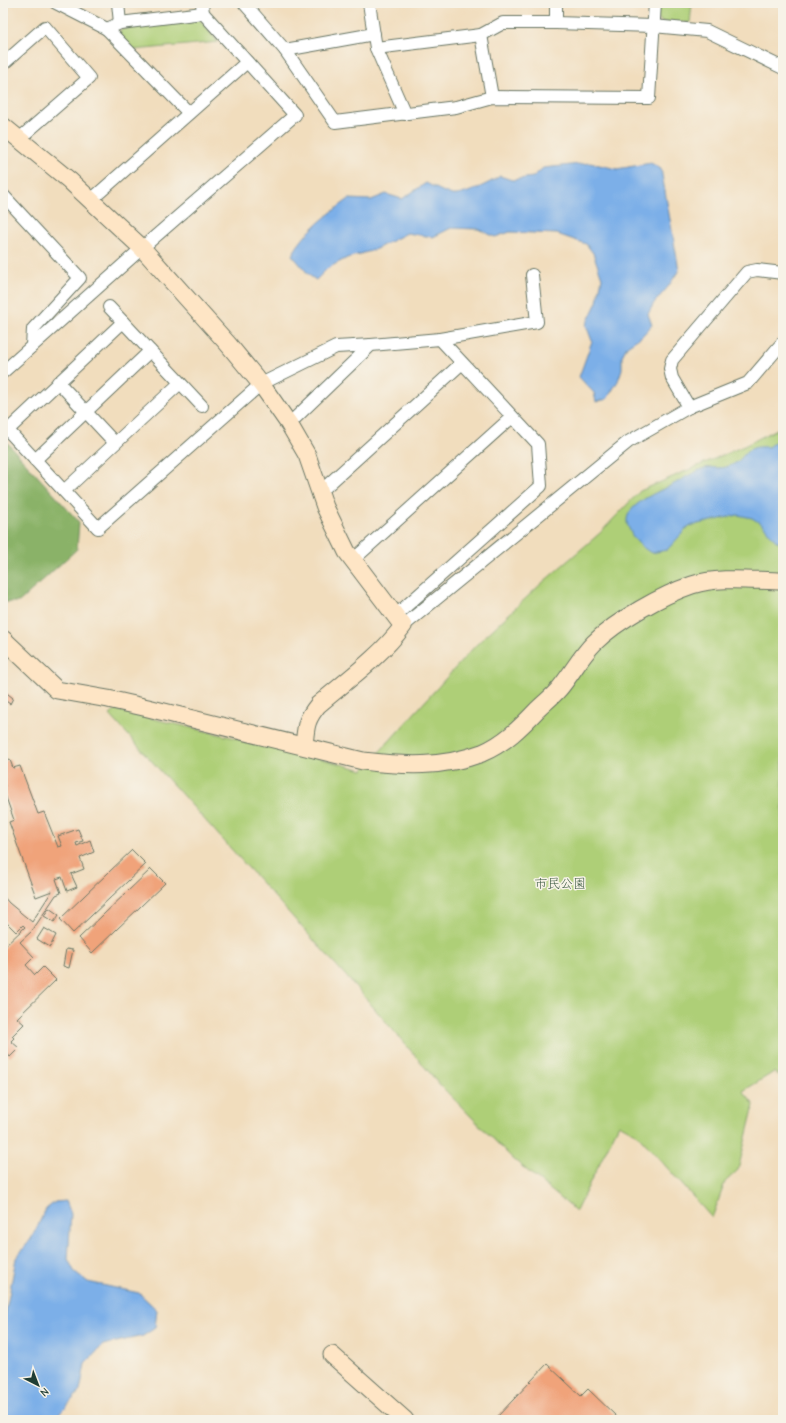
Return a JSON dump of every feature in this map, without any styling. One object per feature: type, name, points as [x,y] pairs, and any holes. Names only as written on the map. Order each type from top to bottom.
[{"type":"street","points":[[56,3],[107,29],[189,113]]},
{"type":"street","points":[[118,3],[120,23]]},
{"type":"street","points":[[244,3],[285,50],[334,122],[456,107],[492,98],[649,98],[653,26],[656,3]]},
{"type":"street","points":[[369,3],[376,48],[404,114]]},
{"type":"street","points":[[556,3],[556,23]]},
{"type":"street","points":[[3,372],[142,248],[295,115],[247,62],[202,8],[120,23],[107,29]]},
{"type":"street","points":[[376,48],[482,35],[503,23],[653,26],[707,31],[783,68]]},
{"type":"street","points":[[3,64],[45,27],[89,78],[19,139]]},
{"type":"street","points":[[285,50],[374,34]]},
{"type":"street","points":[[482,35],[492,98]]},
{"type":"street","points":[[91,200],[247,62]]},
{"type":"street","points":[[3,126],[69,180],[142,248],[228,344],[261,384],[289,424],[307,455],[325,507],[347,552],[399,621]]},
{"type":"street","points":[[3,195],[80,278],[33,329],[32,346]]},
{"type":"street","points":[[689,407],[672,378],[670,369],[672,360],[746,272],[757,270],[783,273]]},
{"type":"street","points":[[122,322],[58,382],[5,427],[98,528],[261,384],[336,347],[440,339],[537,322],[532,275]]},
{"type":"street","points":[[109,307],[202,406]]},
{"type":"street","points":[[304,746],[306,722],[318,705],[384,648],[394,638],[399,621],[541,486],[538,444],[440,339]]},
{"type":"street","points":[[399,621],[628,442],[689,407],[748,383],[783,342]]},
{"type":"street","points":[[289,424],[372,345]]},
{"type":"street","points":[[35,460],[150,351]]},
{"type":"street","points":[[320,492],[462,363]]},
{"type":"street","points":[[58,382],[115,443]]},
{"type":"street","points":[[64,491],[180,383]]},
{"type":"street","points":[[353,560],[512,417]]},
{"type":"street","points":[[3,639],[57,690],[108,699],[363,761],[395,765],[426,766],[483,753],[500,743],[516,731],[559,689],[594,643],[616,625],[663,598],[694,585],[714,581],[783,581]]},
{"type":"street","points":[[332,1355],[405,1420]]},
{"type":"green space","points":[[659,3],[692,3],[690,23],[661,22],[657,16]]},
{"type":"green space","points":[[199,19],[218,42],[134,50],[118,35],[121,29]]},
{"type":"green space","name":"市民公園","points":[[783,426],[783,1079],[774,1072],[743,1091],[754,1105],[738,1170],[725,1182],[712,1218],[637,1134],[619,1124],[576,1211],[512,1158],[442,1087],[356,987],[110,715],[116,710],[303,754],[363,770],[476,645],[542,583],[600,533],[640,491],[746,445]]},
{"type":"green space","points":[[3,438],[79,522],[77,549],[19,602],[3,602]]},
{"type":"water","points":[[590,163],[617,169],[651,163],[661,169],[679,270],[668,287],[654,303],[648,314],[652,325],[642,336],[627,346],[622,356],[622,369],[618,381],[607,399],[596,402],[594,393],[579,377],[592,341],[586,325],[597,302],[602,278],[593,253],[586,244],[557,234],[510,232],[495,237],[478,229],[451,228],[433,237],[407,233],[374,250],[347,258],[328,268],[316,280],[310,276],[292,255],[303,238],[310,231],[325,217],[349,199],[371,200],[386,194],[402,199],[426,183],[449,194],[457,195],[463,194],[491,182],[500,176],[512,180],[533,177],[543,168]]},
{"type":"water","points":[[783,436],[783,545],[775,540],[763,525],[752,518],[738,515],[689,526],[667,550],[651,553],[636,541],[627,524],[628,516],[631,510],[644,499],[701,469],[722,468],[729,466],[740,460],[749,450],[759,447],[768,447]]},
{"type":"water","points":[[66,1201],[71,1214],[68,1259],[74,1271],[88,1282],[139,1293],[157,1310],[155,1328],[143,1336],[103,1345],[85,1364],[80,1391],[54,1420],[3,1420],[3,1321],[16,1258],[31,1239],[46,1209],[55,1202]]},
{"type":"building","points":[[3,690],[13,698],[10,704],[3,699]]},
{"type":"building","points":[[10,760],[13,768],[20,766],[38,814],[44,812],[58,847],[62,846],[58,836],[78,829],[83,841],[76,843],[77,846],[90,840],[94,852],[80,858],[84,869],[71,874],[77,887],[67,891],[62,877],[56,879],[61,893],[56,895],[32,931],[20,942],[34,957],[26,965],[35,975],[43,967],[56,980],[17,1018],[24,1024],[12,1036],[14,1038],[11,1041],[19,1048],[10,1057],[5,1051],[3,1053],[3,948],[25,927],[23,925],[16,932],[3,919],[3,896],[9,903],[32,922],[52,891],[36,897],[9,822],[14,820],[3,789],[5,786],[3,781],[3,762]]},
{"type":"building","points":[[132,850],[146,864],[73,933],[60,919]]},
{"type":"building","points":[[151,869],[165,883],[92,953],[79,938]]},
{"type":"building","points":[[49,908],[59,915],[54,922],[44,916]]},
{"type":"building","points":[[44,928],[56,935],[50,947],[37,939]]},
{"type":"building","points":[[66,949],[73,950],[69,968],[63,966]]},
{"type":"building","points":[[547,1364],[581,1396],[588,1389],[617,1417],[614,1420],[500,1420],[497,1417]]}]
